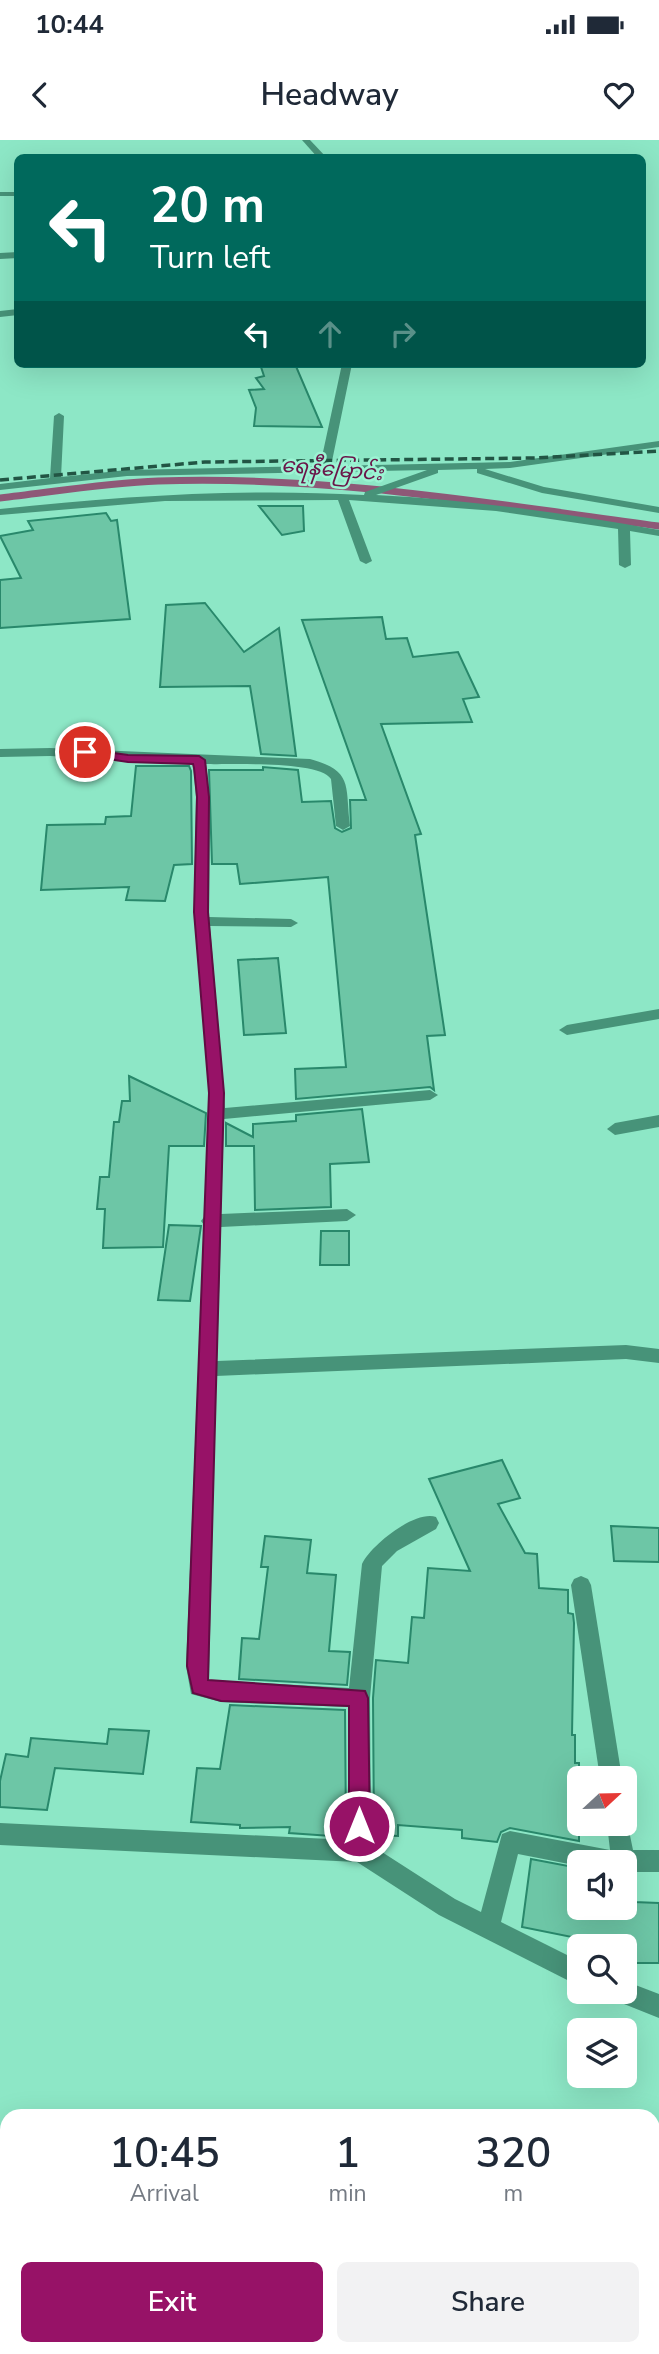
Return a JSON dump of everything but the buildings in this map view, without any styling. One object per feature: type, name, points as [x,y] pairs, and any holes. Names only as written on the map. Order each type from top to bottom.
[{"type":"street","points":[[306,140],[319,154]]},
{"type":"street","points":[[325,468],[346,368]]},
{"type":"street","points":[[55,479],[59,416]]},
{"type":"street","points":[[0,487],[127,473],[464,467],[534,462],[659,444]]},
{"type":"street","points":[[464,467],[542,490],[659,510]]},
{"type":"street","points":[[355,498],[438,468]]},
{"type":"street","points":[[0,512],[134,499],[255,495],[342,497],[488,509],[659,533]]},
{"type":"street","points":[[342,497],[366,561]]},
{"type":"street","points":[[624,527],[625,565]]},
{"type":"street","points":[[0,753],[71,751],[128,759],[310,763],[333,771],[338,779],[343,826]]},
{"type":"street","points":[[199,760],[203,797],[202,921],[217,1093],[210,1221],[208,1369],[197,1666],[200,1687],[221,1692],[359,1698]]},
{"type":"street","points":[[202,921],[290,923]]},
{"type":"street","points":[[568,1030],[659,1014]]},
{"type":"street","points":[[216,1114],[430,1095]]},
{"type":"street","points":[[615,1129],[659,1121]]},
{"type":"street","points":[[210,1221],[347,1215]]},
{"type":"street","points":[[208,1369],[626,1352],[659,1356]]},
{"type":"street","points":[[360,1852],[359,1698],[372,1564],[378,1554],[390,1545],[429,1523]]},
{"type":"street","points":[[582,1585],[609,1766]]},
{"type":"street","points":[[0,1834],[360,1852],[447,1907],[567,1968]]},
{"type":"street","points":[[488,1928],[510,1843],[567,1852]]},
{"type":"street","points":[[637,1861],[659,1861]]},
{"type":"street","points":[[637,1998],[659,2006]]},
{"type":"waterway","name":"ရေနီမြောင်း","points":[[0,498],[138,482],[284,482],[409,493],[659,526]]},
{"type":"railway","points":[[0,480],[205,462],[536,458],[659,451]]},
{"type":"route","points":[[85,752],[128,759],[199,760],[200,768],[204,848],[201,912],[217,1093],[210,1221],[208,1369],[197,1666],[200,1687],[221,1692],[359,1698],[359,1826]]}]
